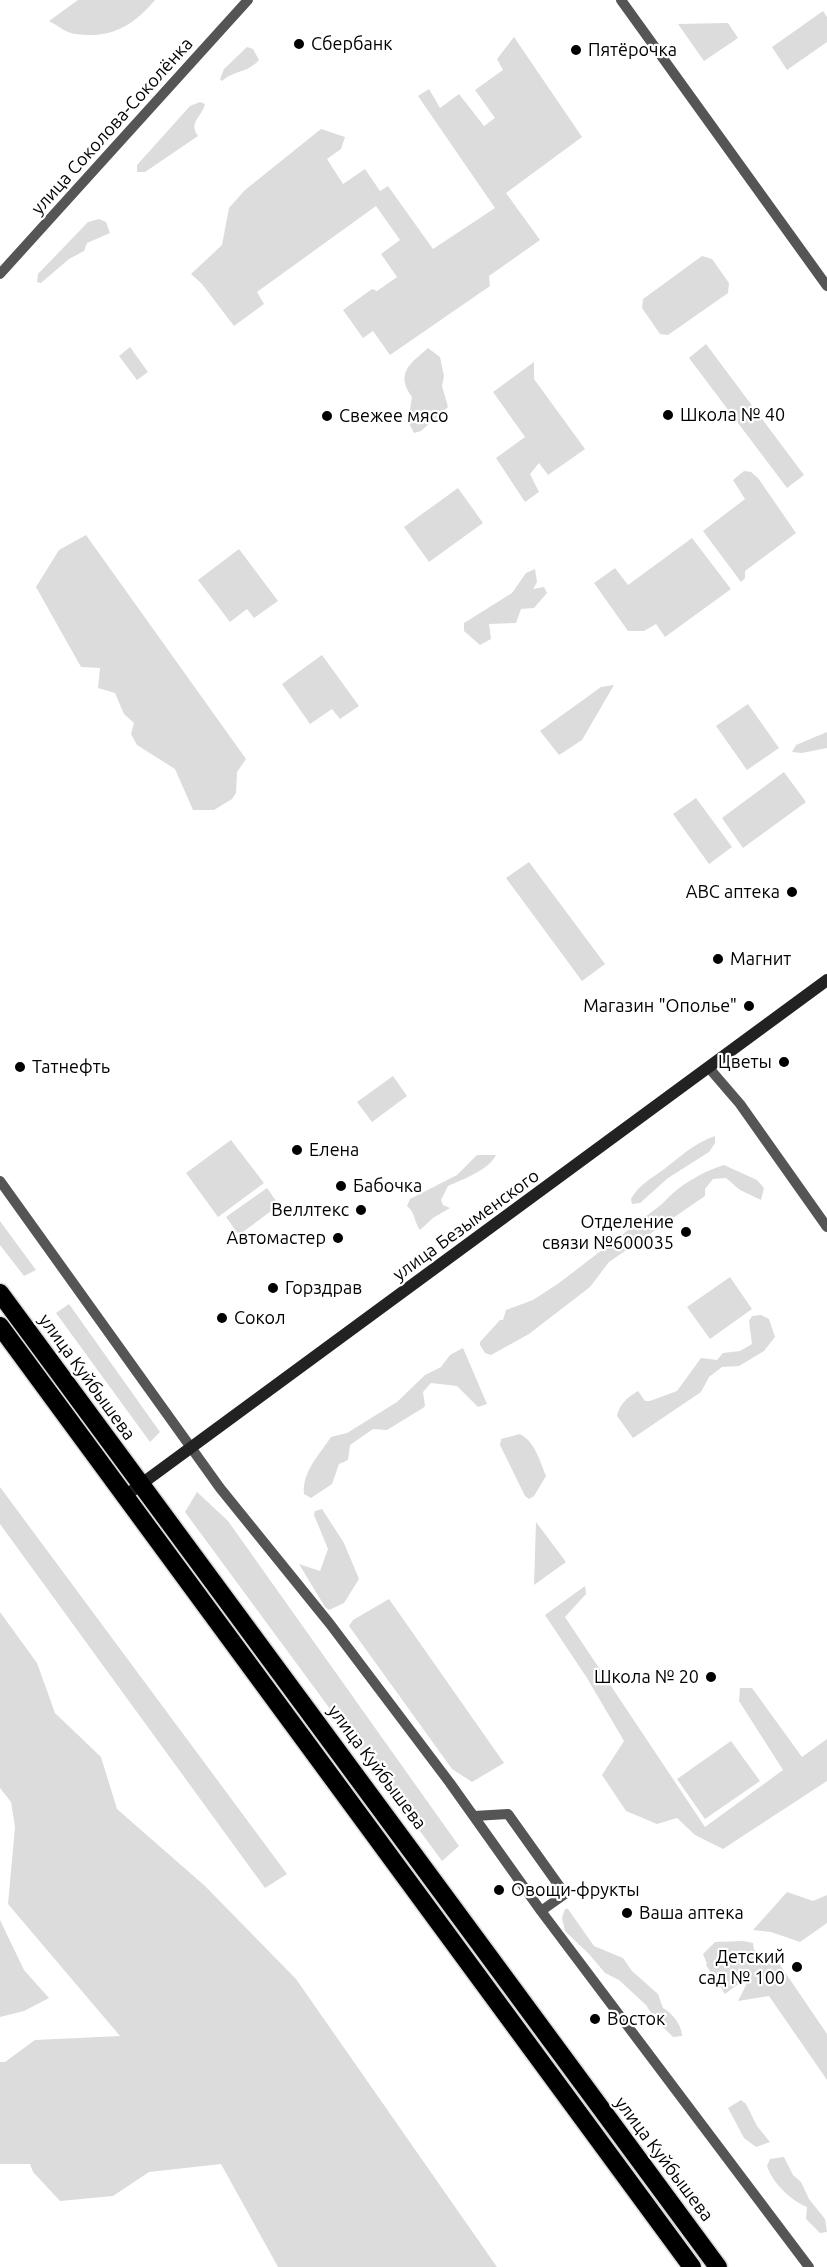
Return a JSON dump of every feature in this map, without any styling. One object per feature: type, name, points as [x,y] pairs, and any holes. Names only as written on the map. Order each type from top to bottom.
[{"type":"highway","name":"улица Куйбышева","points":[[0,1293],[718,2267]]},
{"type":"highway","points":[[0,1326],[692,2267]]},
{"type":"main road","name":"улица Безыменского","points":[[125,1496],[827,980]]},
{"type":"street","name":"улица Соколова-Соколёнка","points":[[0,274],[248,0]]},
{"type":"street","points":[[621,0],[827,286]]},
{"type":"street","points":[[709,1068],[740,1104],[827,1227]]},
{"type":"street","points":[[0,1181],[220,1488],[330,1624],[474,1816],[541,1911],[809,2267]]},
{"type":"street","points":[[474,1816],[508,1814],[565,1894],[541,1911]]},
{"type":"shaded area","points":[[78,0],[155,0],[130,24],[100,34],[72,33],[49,21]]},
{"type":"shaded area","points":[[823,11],[827,17],[827,42],[787,70],[772,47]]},
{"type":"shaded area","points":[[728,23],[738,38],[704,61],[678,24]]},
{"type":"shaded area","points":[[514,37],[582,137],[506,193],[540,240],[489,276],[490,286],[390,355],[373,331],[363,338],[343,310],[372,289],[377,291],[397,277],[381,254],[400,240],[376,206],[257,292],[264,304],[234,326],[202,284],[191,274],[222,245],[229,208],[245,190],[321,129],[345,137],[341,149],[327,159],[343,184],[365,169],[380,191],[388,186],[433,249],[495,208],[418,96],[429,89],[440,108],[459,94],[484,126],[495,118],[475,90],[503,70],[497,59]]},
{"type":"shaded area","points":[[247,47],[253,49],[259,60],[250,68],[222,81],[220,79],[224,69]]},
{"type":"shaded area","points":[[200,102],[205,104],[194,127],[198,136],[145,172],[137,172],[137,165],[190,106]]},
{"type":"shaded area","points":[[99,219],[106,222],[110,233],[87,243],[84,251],[69,259],[41,283],[37,282],[38,274],[88,222]]},
{"type":"shaded area","points":[[702,256],[712,259],[729,283],[728,293],[668,335],[660,334],[642,308],[643,299]]},
{"type":"shaded area","points":[[706,344],[804,475],[787,488],[689,358]]},
{"type":"shaded area","points":[[130,347],[148,372],[137,380],[119,356]]},
{"type":"shaded area","points":[[428,348],[440,357],[444,376],[442,386],[448,407],[421,431],[414,433],[408,421],[412,397],[407,389],[405,375],[411,364]]},
{"type":"shaded area","points":[[534,362],[534,379],[585,449],[548,475],[539,463],[530,474],[539,492],[525,502],[496,458],[525,437],[493,392]]},
{"type":"shaded area","points":[[744,471],[751,472],[758,478],[796,533],[745,571],[745,578],[741,582],[703,531],[745,499],[733,480]]},
{"type":"shaded area","points":[[458,488],[483,523],[429,562],[404,527]]},
{"type":"shaded area","points":[[86,535],[246,759],[237,772],[236,793],[232,799],[214,810],[193,810],[175,769],[137,745],[131,734],[134,723],[124,714],[115,693],[98,688],[100,668],[81,667],[36,587],[59,550]]},
{"type":"shaded area","points":[[692,538],[731,589],[665,637],[656,624],[644,631],[628,631],[594,583],[615,568],[628,585]]},
{"type":"shaded area","points":[[239,549],[278,601],[254,618],[247,609],[230,622],[198,580]]},
{"type":"shaded area","points":[[535,569],[537,582],[533,589],[544,587],[547,593],[534,608],[521,609],[516,623],[489,624],[491,639],[480,645],[464,631],[464,623],[512,593],[526,573]]},
{"type":"shaded area","points":[[322,655],[359,706],[340,719],[332,709],[310,724],[282,684]]},
{"type":"shaded area","points":[[614,685],[582,740],[559,755],[540,731],[601,687]]},
{"type":"shaded area","points":[[748,704],[779,748],[747,770],[716,726]]},
{"type":"shaded area","points":[[827,732],[827,748],[802,753],[792,752],[796,745]]},
{"type":"shaded area","points":[[784,772],[806,802],[743,848],[722,818]]},
{"type":"shaded area","points":[[696,798],[732,847],[709,864],[673,814]]},
{"type":"shaded area","points":[[529,862],[605,964],[582,981],[506,878]]},
{"type":"shaded area","points":[[393,1076],[407,1096],[372,1122],[357,1102]]},
{"type":"shaded area","points":[[715,1136],[715,1143],[709,1152],[668,1178],[640,1203],[632,1204],[631,1199],[645,1183],[694,1146]]},
{"type":"shaded area","points":[[231,1140],[264,1183],[218,1217],[186,1173]]},
{"type":"shaded area","points":[[477,1155],[496,1155],[482,1169],[448,1186],[441,1200],[443,1205],[450,1208],[433,1218],[420,1230],[412,1211],[407,1206],[410,1199],[457,1175]]},
{"type":"shaded area","points":[[724,1165],[757,1180],[764,1188],[761,1200],[740,1190],[726,1178],[713,1179],[705,1189],[705,1196],[609,1262],[590,1287],[529,1334],[491,1355],[485,1353],[480,1342],[500,1320],[503,1320],[506,1310],[533,1300],[559,1283],[683,1186],[698,1176]]},
{"type":"shaded area","points":[[267,1188],[279,1205],[239,1235],[226,1217]]},
{"type":"shaded area","points":[[0,1221],[36,1270],[24,1276],[0,1245]]},
{"type":"shaded area","points":[[730,1277],[752,1309],[710,1339],[687,1307]]},
{"type":"shaded area","points":[[69,1304],[160,1432],[150,1442],[56,1313]]},
{"type":"shaded area","points":[[761,1315],[769,1319],[775,1337],[764,1351],[739,1366],[722,1367],[709,1377],[701,1392],[633,1438],[617,1416],[624,1401],[638,1391],[645,1401],[650,1401],[677,1391],[701,1358],[717,1360],[723,1353],[740,1351],[752,1344],[749,1321],[752,1316]]},
{"type":"shaded area","points":[[463,1348],[487,1404],[478,1407],[457,1386],[431,1383],[423,1392],[425,1406],[423,1408],[387,1430],[373,1429],[350,1445],[348,1460],[339,1464],[332,1484],[311,1498],[304,1494],[308,1471],[331,1437],[347,1433],[397,1402],[425,1375],[441,1367],[450,1355]]},
{"type":"shaded area","points":[[520,1434],[530,1442],[546,1476],[534,1496],[529,1499],[525,1496],[500,1445],[501,1439]]},
{"type":"shaded area","points":[[0,1487],[287,1874],[265,1888],[0,1524]]},
{"type":"shaded area","points":[[197,1492],[228,1521],[459,1846],[442,1861],[185,1512]]},
{"type":"shaded area","points":[[322,1509],[344,1543],[359,1579],[344,1603],[329,1610],[299,1564],[320,1571],[328,1549],[314,1515],[315,1511]]},
{"type":"shaded area","points":[[536,1522],[566,1562],[534,1585]]},
{"type":"shaded area","points":[[585,1586],[586,1594],[565,1617],[705,1827],[783,1770],[739,1701],[740,1688],[752,1688],[802,1757],[827,1739],[827,1781],[723,1849],[695,1835],[677,1818],[657,1824],[626,1811],[602,1775],[624,1741],[587,1678],[545,1615]]},
{"type":"shaded area","points":[[389,1599],[504,1763],[472,1782],[452,1769],[349,1626],[353,1620]]},
{"type":"shaded area","points":[[0,1612],[37,1663],[55,1713],[101,1757],[117,1809],[205,1886],[296,1979],[497,2267],[278,2267],[221,2164],[149,2172],[113,2196],[60,2201],[33,2172],[30,2164],[0,2164],[0,2062],[5,2062],[35,2040],[120,2036],[8,1904],[15,1827],[11,1802],[0,1788]]},
{"type":"shaded area","points":[[731,1741],[760,1781],[705,1819],[677,1779]]},
{"type":"shaded area","points":[[787,1892],[813,1901],[827,1895],[827,1923],[800,1942],[771,1932],[753,1930]]},
{"type":"shaded area","points":[[565,1909],[568,1909],[594,1946],[623,1958],[632,1971],[658,1994],[663,2008],[673,2016],[682,2036],[673,2037],[655,2019],[646,2005],[619,1980],[605,1973],[565,1931],[562,1918]]},
{"type":"shaded area","points":[[0,1920],[24,1970],[49,1998],[24,2011],[0,2017]]},
{"type":"shaded area","points":[[715,1942],[753,1943],[754,1950],[776,1959],[827,2034],[827,2080],[769,1996],[738,2001],[749,1979],[745,1979],[725,1994],[706,1965],[703,1954]]},
{"type":"shaded area","points":[[741,2100],[746,2104],[757,2126],[770,2142],[756,2147],[744,2138],[728,2108]]},
{"type":"shaded area","points":[[784,2157],[793,2175],[801,2182],[809,2199],[825,2219],[827,2232],[820,2233],[806,2219],[807,2207],[789,2196],[769,2172],[767,2166],[770,2159]]},
{"type":"place","name":"Сбербанк","points":[[299,44]]},
{"type":"place","name":"Пятёрочка","points":[[576,50]]},
{"type":"place","name":"Школа № 40","points":[[668,415]]},
{"type":"place","name":"Свежее мясо","points":[[327,416]]},
{"type":"place","name":"АВС аптека","points":[[792,892]]},
{"type":"place","name":"Магнит","points":[[718,959]]},
{"type":"place","name":"Магазин \"Ополье\"","points":[[749,1006]]},
{"type":"place","name":"Цветы","points":[[784,1062]]},
{"type":"place","name":"Татнефть","points":[[20,1067]]},
{"type":"place","name":"Елена","points":[[297,1150]]},
{"type":"place","name":"Бабочка","points":[[341,1186]]},
{"type":"place","name":"Веллтекс","points":[[361,1210]]},
{"type":"place","name":"Отделение связи №600035","points":[[686,1232]]},
{"type":"place","name":"Автомастер","points":[[338,1238]]},
{"type":"place","name":"Горздрав","points":[[273,1288]]},
{"type":"place","name":"Сокол","points":[[222,1318]]},
{"type":"place","name":"Школа № 20","points":[[711,1677]]},
{"type":"place","name":"Овощи-фрукты","points":[[499,1890]]},
{"type":"place","name":"Ваша аптека","points":[[627,1913]]},
{"type":"place","name":"Детский сад № 100","points":[[797,1967]]},
{"type":"place","name":"Восток","points":[[595,2019]]}]
